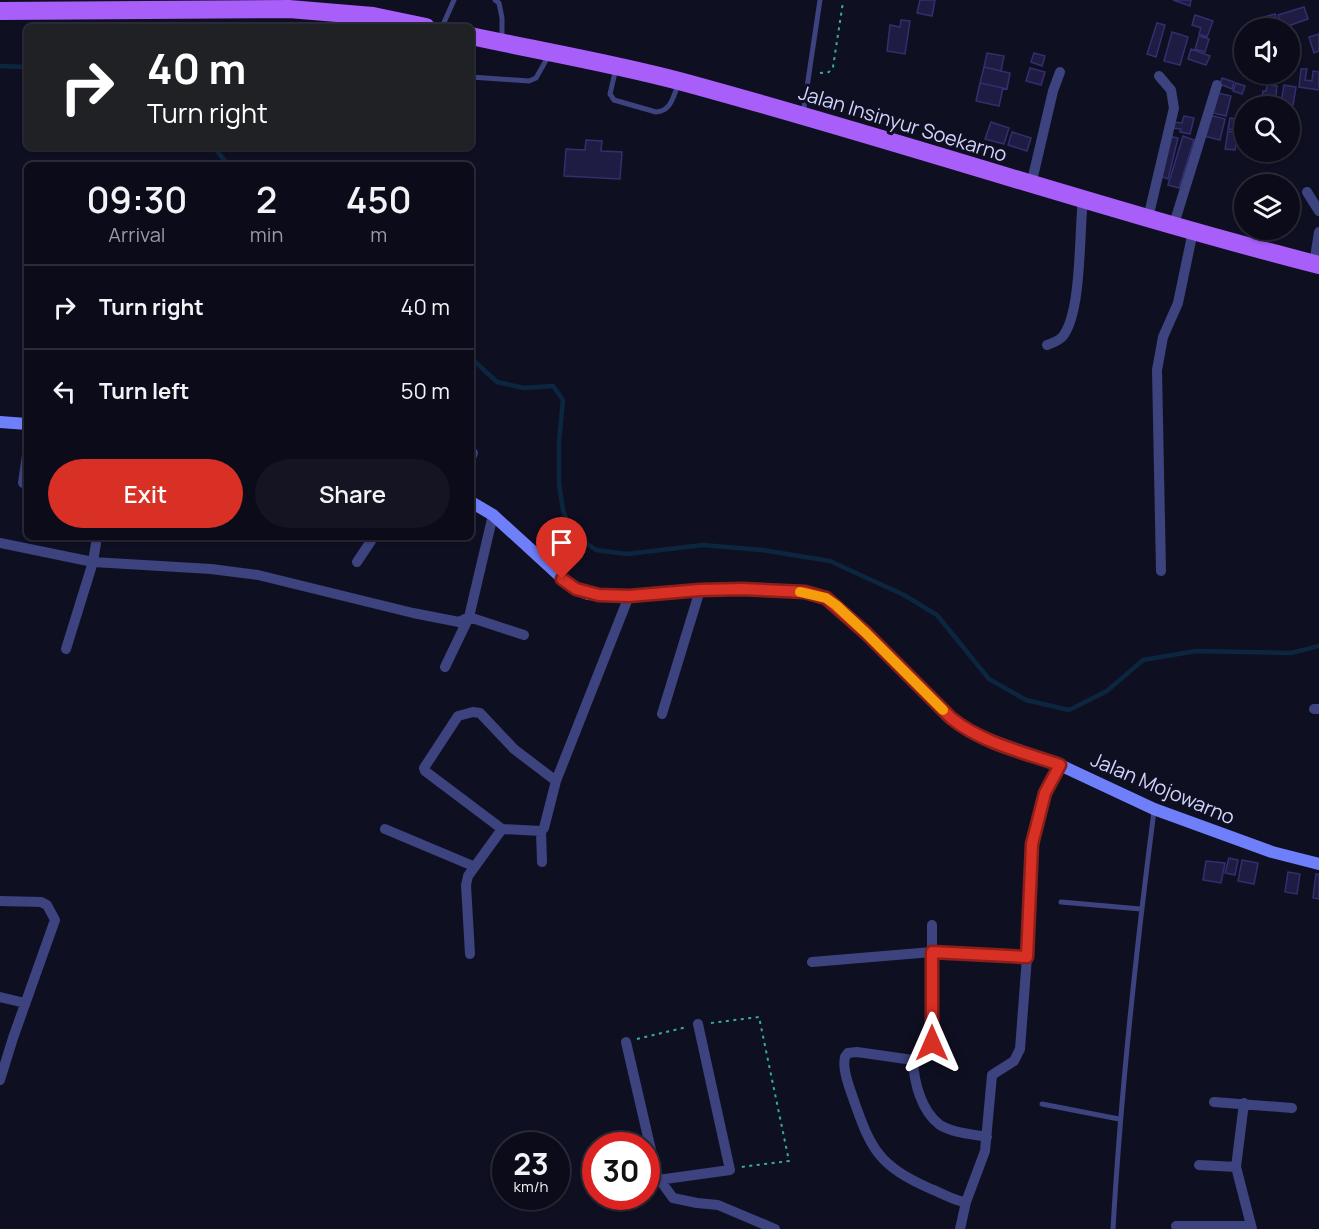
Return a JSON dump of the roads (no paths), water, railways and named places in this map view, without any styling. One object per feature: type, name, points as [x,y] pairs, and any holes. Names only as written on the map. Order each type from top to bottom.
[{"type":"main road","points":[[0,11],[290,4],[412,24]]},
{"type":"main road","name":"Jalan Insinyur Soekarno","points":[[474,37],[550,54],[617,65],[680,81],[1031,185],[1317,265]]},
{"type":"street","points":[[1031,185],[1053,91],[1060,72]]},
{"type":"street","points":[[1148,218],[1174,108],[1172,90],[1159,75]]},
{"type":"street","points":[[1174,224],[1217,85]]},
{"type":"street","points":[[1307,192],[1319,211]]},
{"type":"street","points":[[1047,345],[1058,341],[1064,335],[1075,307],[1083,199]]},
{"type":"street","points":[[1161,571],[1157,370],[1163,337],[1178,303],[1193,231]]},
{"type":"street","points":[[1317,265],[1319,232]]},
{"type":"street","points":[[0,422],[24,424]]},
{"type":"street","points":[[23,483],[24,476]]},
{"type":"street","name":"Jalan Mojowarno","points":[[474,504],[494,515],[562,579],[576,589],[599,595],[629,596],[700,590],[785,591],[805,592],[826,598],[866,633],[963,728],[1060,765],[1154,809],[1272,852],[1319,864]]},
{"type":"street","points":[[445,667],[469,617],[494,515]]},
{"type":"street","points":[[66,649],[93,562],[97,540]]},
{"type":"street","points":[[357,562],[368,548],[371,540]]},
{"type":"street","points":[[0,543],[93,562],[247,573],[413,613],[459,622],[469,617],[524,635]]},
{"type":"street","points":[[662,714],[700,590]]},
{"type":"street","points":[[542,862],[541,831],[544,828],[556,781],[629,596]]},
{"type":"street","points":[[541,831],[502,829],[424,768],[458,716],[473,712],[480,713],[514,750],[556,781]]},
{"type":"street","points":[[960,1229],[966,1202],[983,1160],[992,1075],[1014,1061],[1020,1049],[1032,844],[1045,793],[1060,765]]},
{"type":"street","points":[[385,829],[473,866]]},
{"type":"street","points":[[470,954],[466,885],[468,876],[473,866],[502,829]]},
{"type":"street","points":[[0,901],[41,902],[47,904],[54,915],[54,925],[0,1080]]},
{"type":"street","points":[[932,925],[932,1043],[926,1055],[912,1060],[857,1052],[848,1053],[845,1057],[845,1069],[865,1133],[875,1151],[887,1165],[907,1178],[966,1202]]},
{"type":"street","points":[[812,962],[932,952],[1027,957]]},
{"type":"street","points":[[0,997],[25,1003]]},
{"type":"street","points":[[660,1180],[730,1170],[698,1024]]},
{"type":"street","points":[[626,1042],[647,1132]]},
{"type":"street","points":[[912,1060],[917,1087],[932,1116],[940,1125],[956,1132],[987,1137]]},
{"type":"street","points":[[1214,1102],[1292,1107]]},
{"type":"street","points":[[1176,1226],[1251,1227],[1236,1167],[1244,1103]]},
{"type":"street","points":[[1199,1165],[1236,1167]]},
{"type":"street","points":[[660,1182],[673,1198],[718,1205],[756,1225],[775,1229]]},
{"type":"lane","points":[[442,24],[454,0]]},
{"type":"lane","points":[[495,0],[499,3],[502,18],[502,43]]},
{"type":"lane","points":[[803,116],[820,0]]},
{"type":"lane","points":[[474,76],[529,81],[536,78],[550,54]]},
{"type":"lane","points":[[617,65],[610,98],[656,112],[663,112],[668,108],[680,81]]},
{"type":"lane","points":[[1113,1229],[1119,1119],[1154,809]]},
{"type":"lane","points":[[1061,902],[1141,909]]},
{"type":"lane","points":[[1042,1104],[1119,1119]]},
{"type":"waterway","points":[[0,66],[24,67]]},
{"type":"waterway","points":[[216,150],[226,162]]},
{"type":"waterway","points":[[474,361],[497,382],[524,388],[553,386],[563,400],[559,441],[559,484],[563,510],[571,532],[596,550],[627,554],[703,545],[762,550],[830,561],[904,595],[937,615],[989,679],[1026,700],[1069,710],[1107,691],[1143,660],[1196,651],[1291,653],[1319,646]]}]
